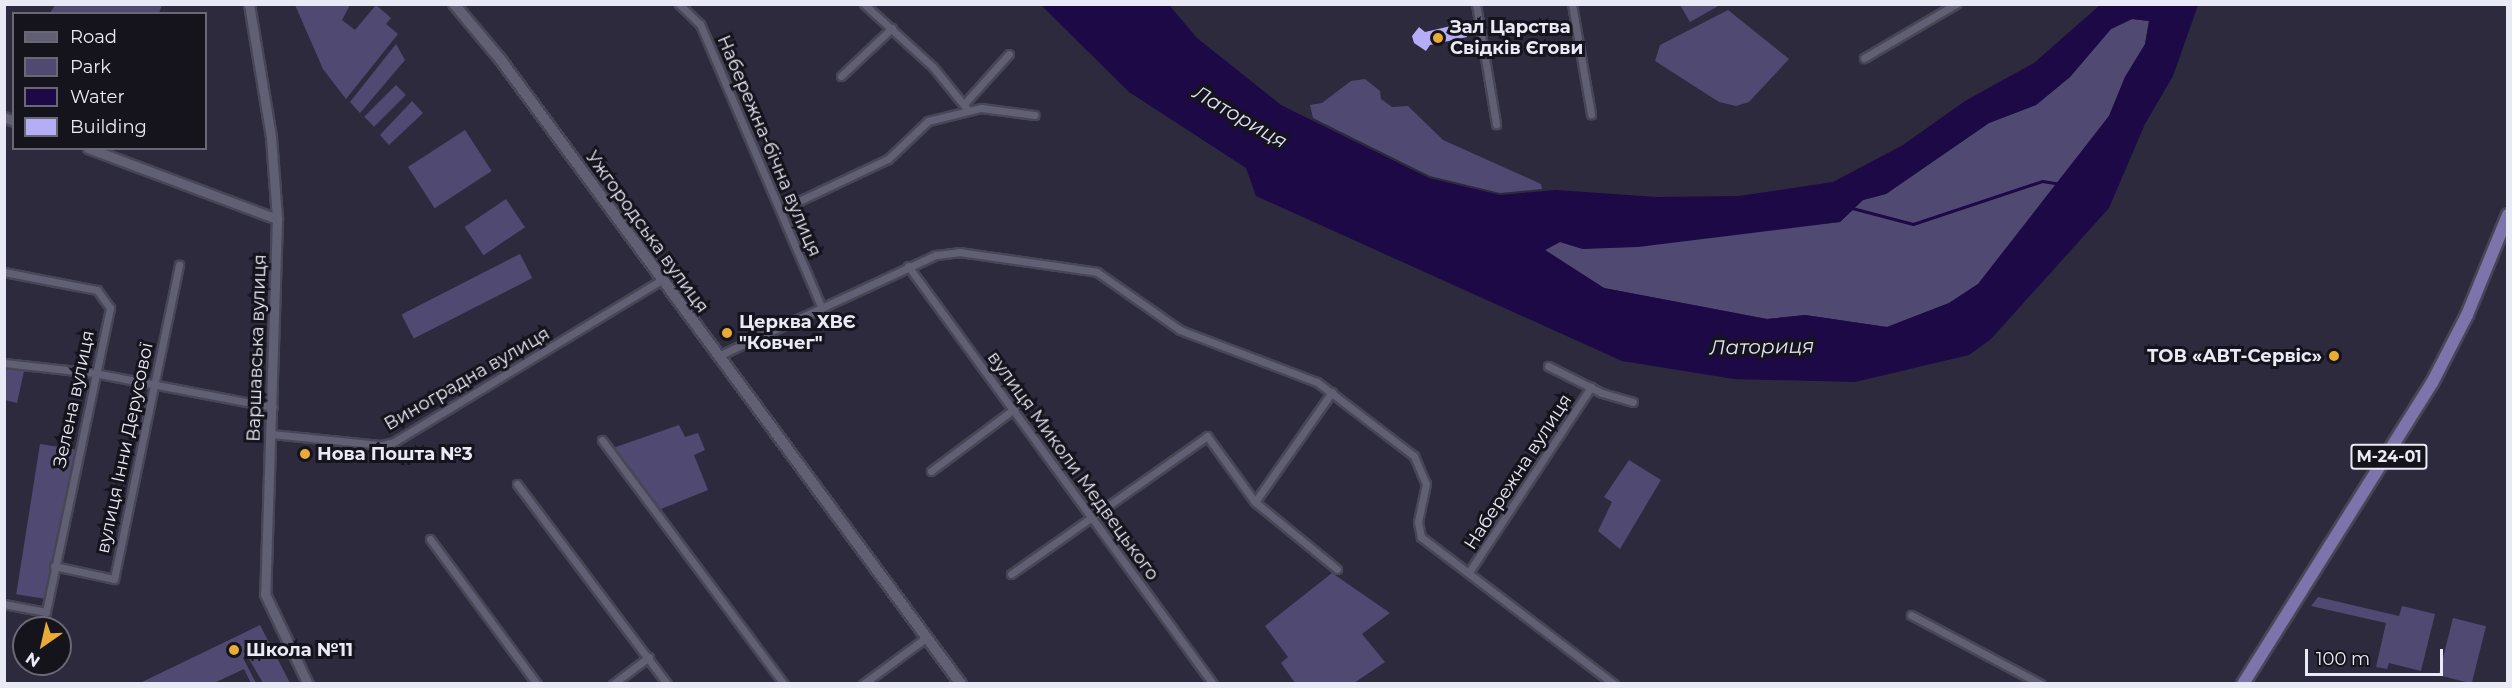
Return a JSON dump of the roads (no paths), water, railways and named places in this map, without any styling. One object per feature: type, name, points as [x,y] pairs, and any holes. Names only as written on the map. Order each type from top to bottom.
[{"type":"highway","name":"М-24-01","points":[[2243,684],[2432,383],[2467,315],[2508,215]]},
{"type":"main road","name":"Ужгородська вулиця","points":[[454,4],[500,59],[961,684]]},
{"type":"street","name":"Варшавська вулиця","points":[[249,4],[271,136],[277,219],[273,407],[265,594],[308,684]]},
{"type":"street","name":"Набережна-бічна вулиця","points":[[679,4],[700,24],[821,306]]},
{"type":"street","points":[[864,4],[892,28],[966,107]]},
{"type":"street","points":[[1476,4],[1496,124]]},
{"type":"street","points":[[1572,4],[1591,114]]},
{"type":"street","points":[[1864,58],[1956,4]]},
{"type":"street","points":[[841,76],[892,28]]},
{"type":"street","points":[[966,107],[1009,54]]},
{"type":"street","points":[[780,210],[888,159],[928,121],[966,107],[1035,115]]},
{"type":"street","points":[[93,150],[277,219]]},
{"type":"street","name":"Набережна вулиця","points":[[718,356],[821,306],[936,255],[959,252],[1097,272],[1180,330],[1304,375],[1332,392],[1414,456],[1426,484],[1418,522],[1421,537],[1470,572],[1614,684]]},
{"type":"street","name":"вулиця Інни Дерусової","points":[[54,566],[114,579],[178,265]]},
{"type":"street","name":"вулиця Миколи Медвецького","points":[[908,267],[1213,684]]},
{"type":"street","name":"Зелена вулиця","points":[[4,272],[105,294],[110,308],[94,373],[45,612],[4,604]]},
{"type":"street","name":"Виноградна вулиця","points":[[271,434],[382,445],[394,442],[662,280]]},
{"type":"street","points":[[4,363],[94,373],[273,407]]},
{"type":"street","name":"Набережна вулиця","points":[[1548,366],[1591,387],[1633,402]]},
{"type":"street","name":"Набережна вулиця","points":[[1470,572],[1591,387]]},
{"type":"street","points":[[1255,502],[1332,392]]},
{"type":"street","points":[[931,471],[1014,409]]},
{"type":"street","points":[[1011,574],[1090,515],[1206,436],[1255,502],[1337,569]]},
{"type":"street","points":[[602,440],[784,684]]},
{"type":"street","points":[[517,484],[668,684]]},
{"type":"street","points":[[430,538],[537,684]]},
{"type":"street","points":[[1911,615],[2041,684]]},
{"type":"street","points":[[863,684],[927,637]]},
{"type":"street","points":[[614,684],[649,657]]},
{"type":"water","points":[[1041,5],[1169,5],[1197,38],[1281,105],[1429,178],[1500,195],[1556,190],[1657,197],[1739,196],[1833,182],[1903,145],[1965,101],[2034,63],[2100,5],[2198,5],[2173,76],[2145,124],[2109,208],[1991,339],[1969,355],[1855,382],[1734,379],[1622,361],[1256,196],[1246,168],[1129,92]],"holes":[[[2132,19],[2149,21],[2145,44],[2125,77],[2109,116],[1978,284],[1949,303],[1887,327],[1805,315],[1767,319],[1604,288],[1545,250],[1560,242],[1583,249],[1638,247],[1840,222],[1863,200],[1886,194],[1989,123],[2036,105],[2070,77],[2111,29]]]},
{"type":"waterway","name":"Латориця","points":[[1852,208],[1913,224],[2042,181],[2061,184]]},
{"type":"place","name":"Зал Царства Свідків Єгови","points":[[1438,38]]},
{"type":"place","name":"Церква ХВЄ \"Ковчег\"","points":[[727,333]]},
{"type":"place","name":"ТОВ «АВТ-Сервіс»","points":[[2334,356]]},
{"type":"place","name":"Нова Пошта №3","points":[[305,454]]},
{"type":"place","name":"Школа №11","points":[[234,650]]}]
